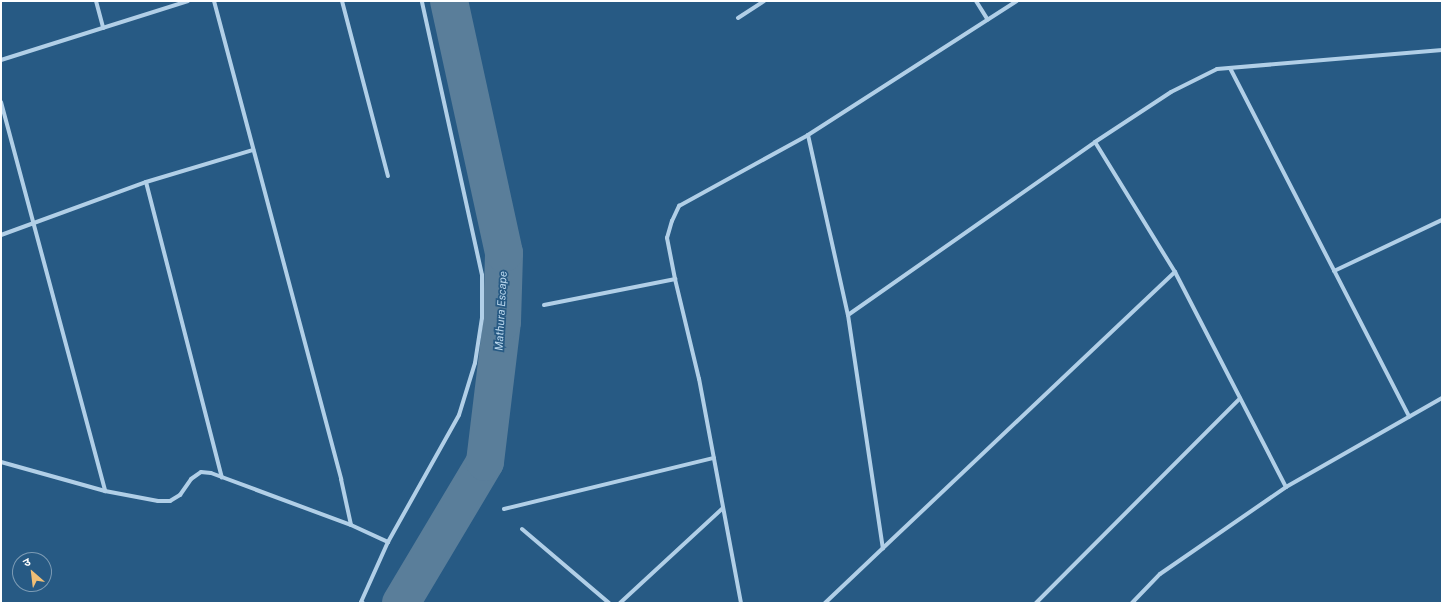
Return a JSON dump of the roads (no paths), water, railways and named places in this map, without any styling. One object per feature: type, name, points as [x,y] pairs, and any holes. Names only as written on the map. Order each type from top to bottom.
[{"type":"street","points":[[96,1],[103,28]]},
{"type":"street","points":[[1,60],[188,1]]},
{"type":"street","points":[[214,1],[341,479],[351,525]]},
{"type":"street","points":[[342,1],[388,176]]},
{"type":"street","points":[[361,603],[388,542],[459,415],[475,363],[482,318],[482,275],[422,1]]},
{"type":"street","points":[[738,18],[764,1]]},
{"type":"street","points":[[976,1],[988,20]]},
{"type":"street","points":[[741,603],[699,379],[674,279],[667,238],[679,206],[808,135],[1018,1]]},
{"type":"street","points":[[848,315],[1095,142],[1171,92],[1217,69],[1442,50]]},
{"type":"street","points":[[1230,68],[1409,417]]},
{"type":"street","points":[[1,102],[104,491]]},
{"type":"street","points":[[808,135],[848,315],[883,548]]},
{"type":"street","points":[[1095,142],[1175,272],[1286,487]]},
{"type":"street","points":[[1,240],[1,235],[146,182],[253,150]]},
{"type":"street","points":[[146,182],[222,477]]},
{"type":"street","points":[[1334,271],[1442,220]]},
{"type":"street","points":[[825,603],[1175,272]]},
{"type":"street","points":[[544,305],[674,279]]},
{"type":"street","points":[[1036,603],[1240,398]]},
{"type":"street","points":[[1132,603],[1160,574],[1286,487],[1442,398]]},
{"type":"street","points":[[504,509],[714,458]]},
{"type":"street","points":[[1,462],[104,491],[170,501],[180,495],[192,479],[201,472],[222,477],[351,525],[388,542]]},
{"type":"street","points":[[620,603],[723,508]]},
{"type":"street","points":[[522,529],[609,603]]},
{"type":"waterway","name":"Mathura Escape","points":[[401,603],[485,462],[502,322],[504,253],[449,1]]}]
